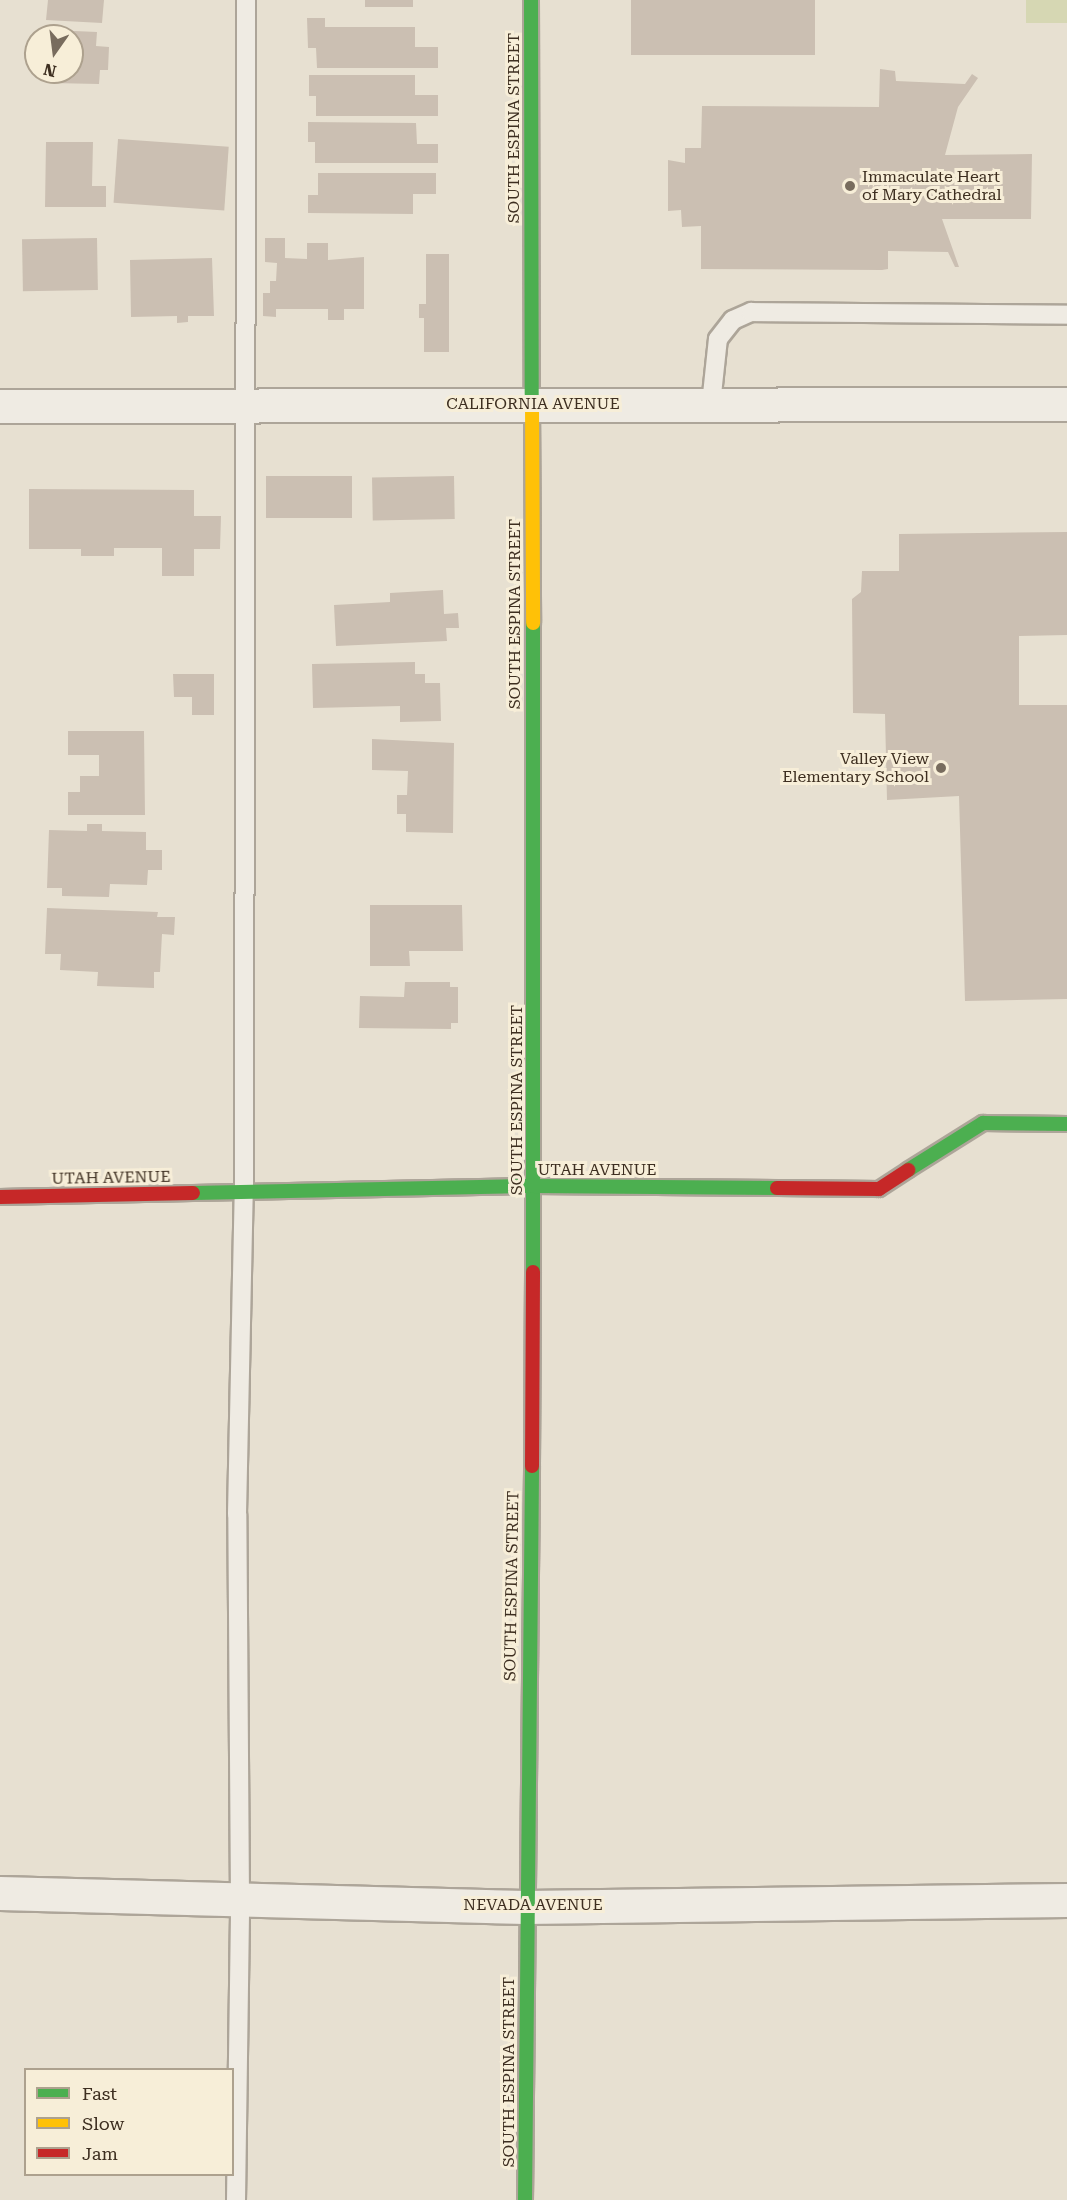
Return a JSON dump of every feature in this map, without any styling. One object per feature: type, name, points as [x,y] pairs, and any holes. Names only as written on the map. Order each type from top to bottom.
[{"type":"street","name":"SOUTH ESPINA STREET","points":[[525,2200],[525,1907],[534,1186],[531,0]]},
{"type":"street","name":"CALIFORNIA AVENUE","points":[[0,406],[1067,404]]},
{"type":"street","name":"UTAH AVENUE","points":[[0,1197],[534,1186],[879,1189],[982,1123],[1067,1124]]},
{"type":"street","name":"NEVADA AVENUE","points":[[0,1893],[525,1907],[1067,1900]]},
{"type":"lane","points":[[236,2200],[240,1899],[237,1514],[244,1192],[246,0]]},
{"type":"lane","points":[[711,404],[718,339],[733,320],[751,312],[1067,315]]},
{"type":"green space","points":[[1026,0],[1067,0],[1067,23],[1026,23]]},
{"type":"building","points":[[48,0],[104,0],[102,23],[46,20]]},
{"type":"building","points":[[365,0],[413,0],[413,7],[365,7]]},
{"type":"building","points":[[631,0],[815,0],[815,55],[631,55]]},
{"type":"building","points":[[307,18],[325,18],[325,27],[415,27],[415,47],[438,47],[438,68],[317,68],[316,48],[308,48]]},
{"type":"building","points":[[84,31],[97,32],[96,46],[109,47],[108,70],[100,70],[99,84],[84,84]]},
{"type":"building","name":"Immaculate Heart of Mary Cathedral","points":[[880,69],[895,71],[896,81],[965,84],[972,74],[978,78],[958,107],[945,155],[1032,154],[1031,219],[942,219],[959,267],[955,267],[948,252],[888,251],[888,269],[882,270],[701,269],[701,226],[682,227],[681,210],[668,211],[668,160],[685,163],[685,148],[701,148],[702,106],[879,107]]},
{"type":"building","points":[[309,75],[415,75],[415,95],[438,95],[438,116],[316,116],[316,96],[309,96]]},
{"type":"building","points":[[308,122],[416,123],[417,144],[438,144],[438,163],[315,163],[315,142],[308,142]]},
{"type":"building","points":[[118,139],[229,147],[224,211],[114,203]]},
{"type":"building","points":[[46,142],[93,142],[92,186],[106,186],[106,207],[45,207]]},
{"type":"building","points":[[318,173],[436,173],[436,194],[413,194],[413,214],[308,213],[308,195],[318,195]]},
{"type":"building","points":[[97,238],[98,290],[23,291],[22,239]]},
{"type":"building","points":[[265,238],[285,238],[285,258],[307,259],[307,243],[328,243],[328,260],[364,257],[364,309],[344,309],[344,320],[328,320],[328,309],[276,309],[276,317],[263,316],[263,293],[270,293],[270,281],[276,281],[277,263],[265,262]]},
{"type":"building","points":[[426,254],[449,254],[449,352],[424,352],[424,318],[419,318],[419,304],[426,304]]},
{"type":"building","points":[[212,258],[214,316],[188,316],[188,322],[177,323],[177,316],[131,317],[130,260]]},
{"type":"building","points":[[266,476],[352,476],[352,518],[266,518]]},
{"type":"building","points":[[454,476],[455,519],[373,520],[372,477]]},
{"type":"building","points":[[29,489],[194,490],[194,516],[221,516],[220,549],[194,549],[194,576],[162,576],[162,548],[114,548],[114,556],[81,556],[81,549],[29,549]]},
{"type":"building","points":[[1067,532],[1067,635],[1019,636],[1019,705],[1067,705],[1067,999],[965,1001],[959,796],[887,800],[885,714],[853,713],[852,599],[861,592],[862,571],[899,571],[899,534]]},
{"type":"building","points":[[443,590],[444,614],[458,613],[459,628],[446,628],[447,641],[336,646],[334,605],[390,602],[390,593]]},
{"type":"building","points":[[415,662],[415,674],[425,674],[425,683],[440,683],[441,721],[400,722],[400,706],[313,708],[312,664]]},
{"type":"building","points":[[173,674],[214,674],[214,715],[192,715],[192,697],[174,697]]},
{"type":"building","points":[[68,731],[144,731],[145,815],[68,815],[68,792],[80,792],[80,776],[99,776],[99,755],[68,755]]},
{"type":"building","points":[[372,739],[454,743],[453,833],[406,832],[406,814],[397,814],[397,795],[407,795],[408,771],[372,770]]},
{"type":"building","points":[[87,824],[102,824],[102,831],[146,832],[146,850],[162,850],[162,870],[148,870],[147,885],[110,884],[109,897],[62,896],[62,888],[47,888],[49,830],[87,831]]},
{"type":"building","points":[[370,905],[462,905],[463,951],[409,951],[410,966],[370,966]]},
{"type":"building","points":[[47,908],[158,912],[157,917],[175,917],[174,935],[162,934],[160,972],[154,972],[154,988],[97,986],[98,972],[60,970],[61,954],[45,954]]},
{"type":"building","points":[[405,982],[450,982],[450,987],[458,987],[458,1023],[451,1023],[451,1029],[359,1028],[360,996],[404,997]]},
{"type":"traffic: fast","points":[[531,0],[532,403]]},
{"type":"traffic: fast","points":[[533,623],[533,1272]]},
{"type":"traffic: fast","points":[[908,1170],[983,1123],[1067,1124]]},
{"type":"traffic: fast","points":[[193,1193],[534,1186],[777,1188]]},
{"type":"traffic: fast","points":[[525,2200],[532,1466]]},
{"type":"traffic: slow","points":[[532,403],[533,623]]},
{"type":"traffic: jam","points":[[777,1188],[879,1189],[908,1170]]},
{"type":"traffic: jam","points":[[0,1197],[193,1193]]},
{"type":"traffic: jam","points":[[532,1466],[533,1272]]},
{"type":"place","name":"Immaculate Heart of Mary Cathedral","points":[[850,186]]},
{"type":"place","name":"Valley View Elementary School","points":[[941,768]]}]
